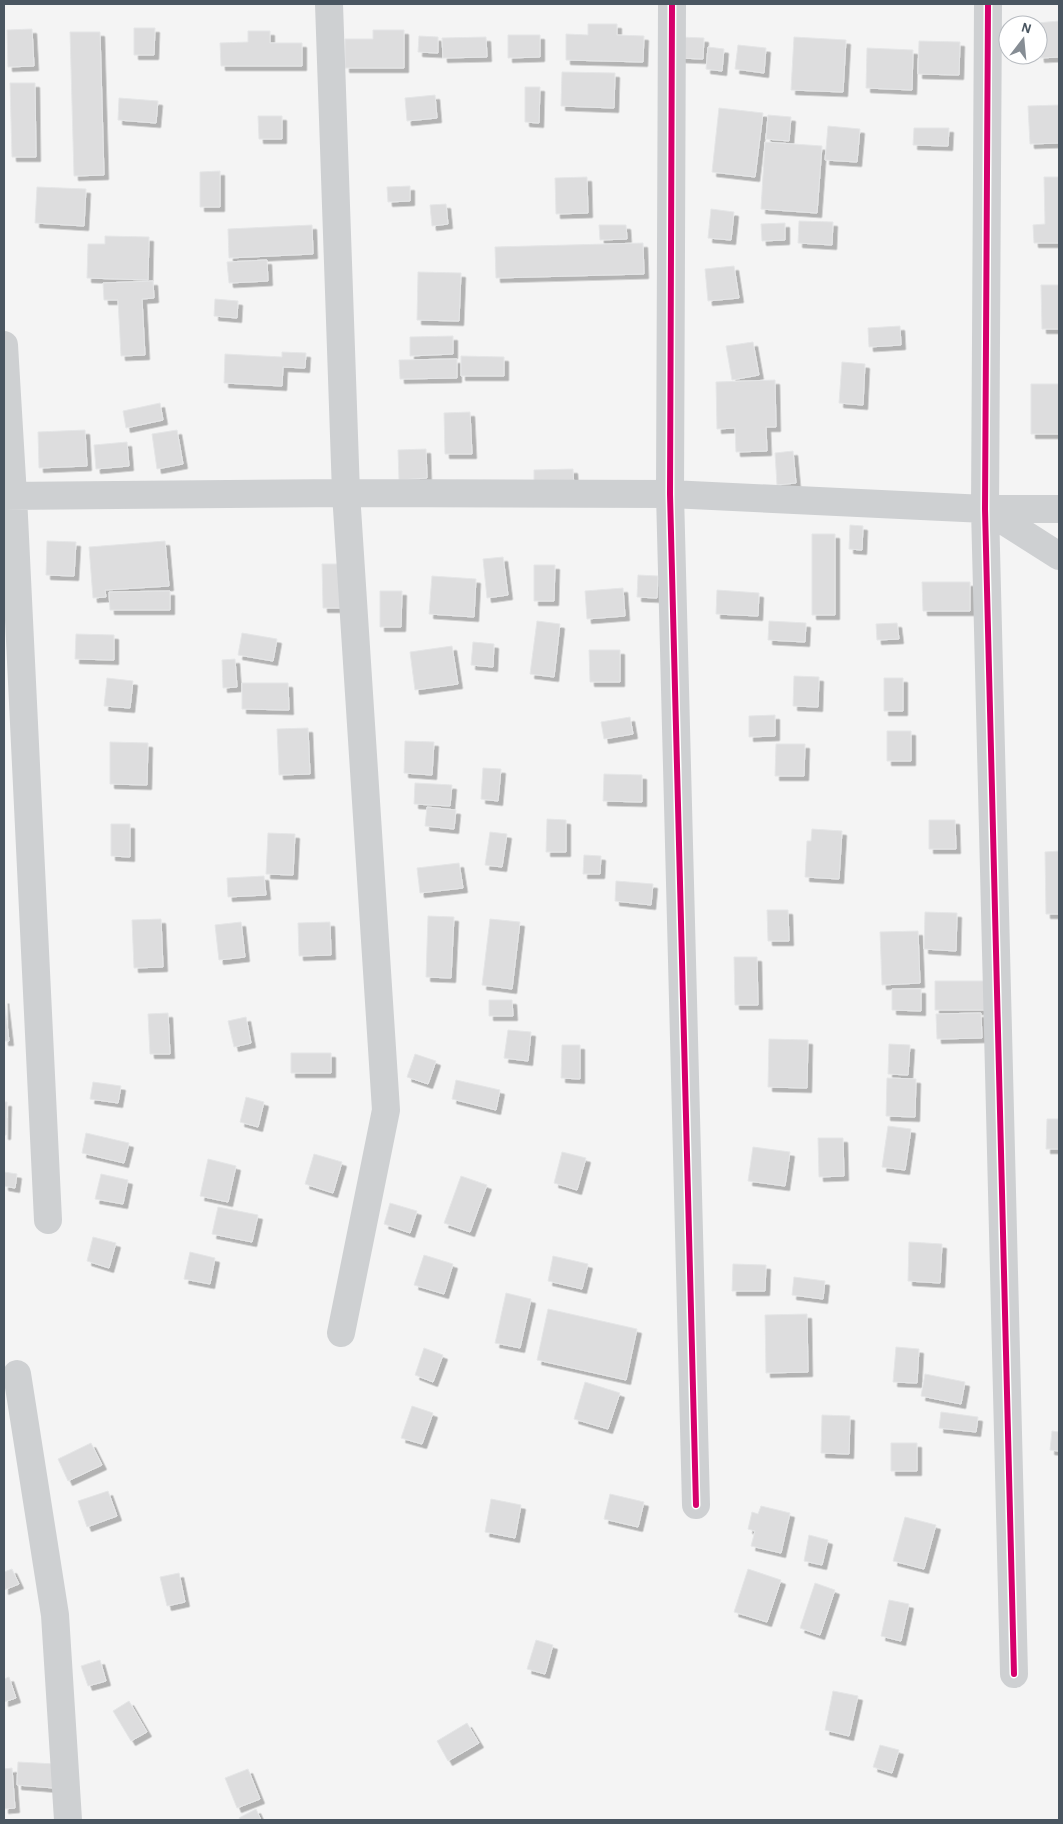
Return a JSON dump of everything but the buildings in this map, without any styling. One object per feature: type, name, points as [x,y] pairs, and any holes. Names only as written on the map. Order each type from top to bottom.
[{"type":"street","points":[[329,4],[346,494],[386,1110],[341,1333]]},
{"type":"street","points":[[672,4],[670,494],[696,1505]]},
{"type":"street","points":[[988,4],[986,509],[1014,1674]]},
{"type":"street","points":[[4,345],[8,496],[48,1220]]},
{"type":"street","points":[[8,496],[670,494],[986,509],[1059,509]]},
{"type":"street","points":[[986,509],[1059,556]]},
{"type":"street","points":[[17,1374],[55,1615],[68,1820]]},
{"type":"cycle path","points":[[672,4],[670,494],[696,1505]]},
{"type":"cycle path","points":[[988,4],[985,509],[1014,1674]]}]
